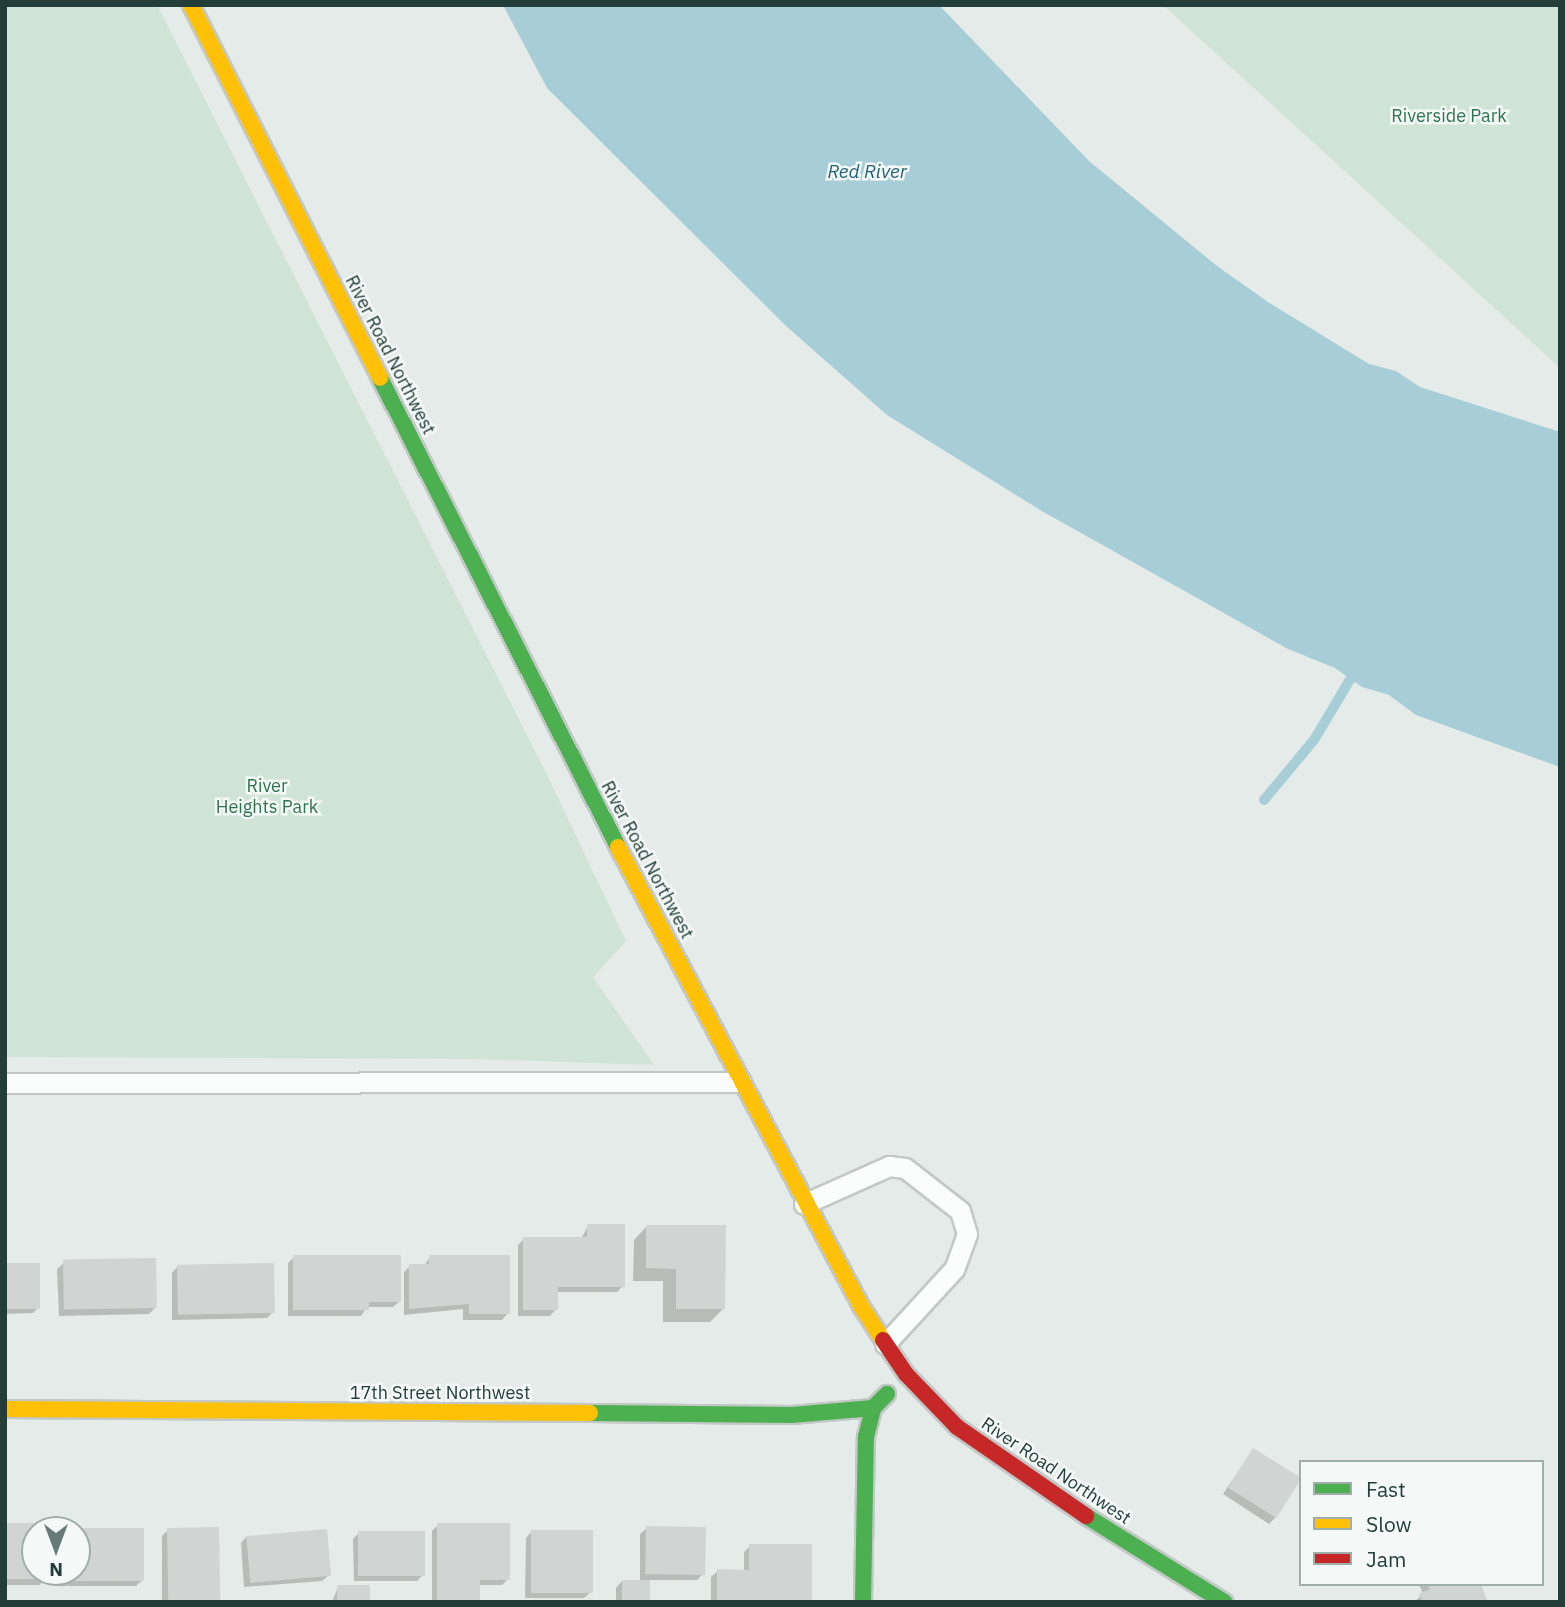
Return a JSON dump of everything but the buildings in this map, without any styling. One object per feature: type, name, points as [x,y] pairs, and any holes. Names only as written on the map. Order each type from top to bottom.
[{"type":"street","name":"River Road Northwest","points":[[191,5],[804,1204],[886,1344],[906,1374],[957,1427],[1008,1465],[1224,1602]]},
{"type":"street","points":[[863,1602],[862,1480],[873,1408],[906,1374]]},
{"type":"street","name":"17th Street Northwest","points":[[5,1409],[792,1415],[873,1408]]},
{"type":"lane","points":[[5,1083],[741,1082]]},
{"type":"lane","points":[[804,1204],[888,1166],[905,1168],[960,1210],[967,1234],[954,1269],[886,1344]]},
{"type":"green space","name":"River Heights Park","points":[[5,5],[157,5],[547,775],[626,941],[593,977],[654,1065],[475,1059],[5,1057]]},
{"type":"green space","name":"Riverside Park","points":[[1163,5],[1560,5],[1560,368]]},
{"type":"water","name":"Red River","points":[[503,5],[939,5],[1089,161],[1217,266],[1268,302],[1369,364],[1396,371],[1420,387],[1560,432],[1560,767],[1416,715],[1389,695],[1362,687],[1335,668],[1288,649],[1040,510],[887,415],[785,325],[547,88]]},
{"type":"waterway","points":[[1264,800],[1314,740],[1357,668]]},
{"type":"traffic: fast","points":[[380,378],[618,847]]},
{"type":"traffic: fast","points":[[863,1602],[866,1437],[873,1408],[887,1394]]},
{"type":"traffic: fast","points":[[590,1413],[792,1415],[873,1408]]},
{"type":"traffic: fast","points":[[1086,1516],[1224,1602]]},
{"type":"traffic: slow","points":[[191,5],[380,378]]},
{"type":"traffic: slow","points":[[618,847],[861,1306],[883,1340]]},
{"type":"traffic: slow","points":[[5,1409],[590,1413]]},
{"type":"traffic: jam","points":[[883,1340],[906,1374],[957,1427],[1086,1516]]}]
